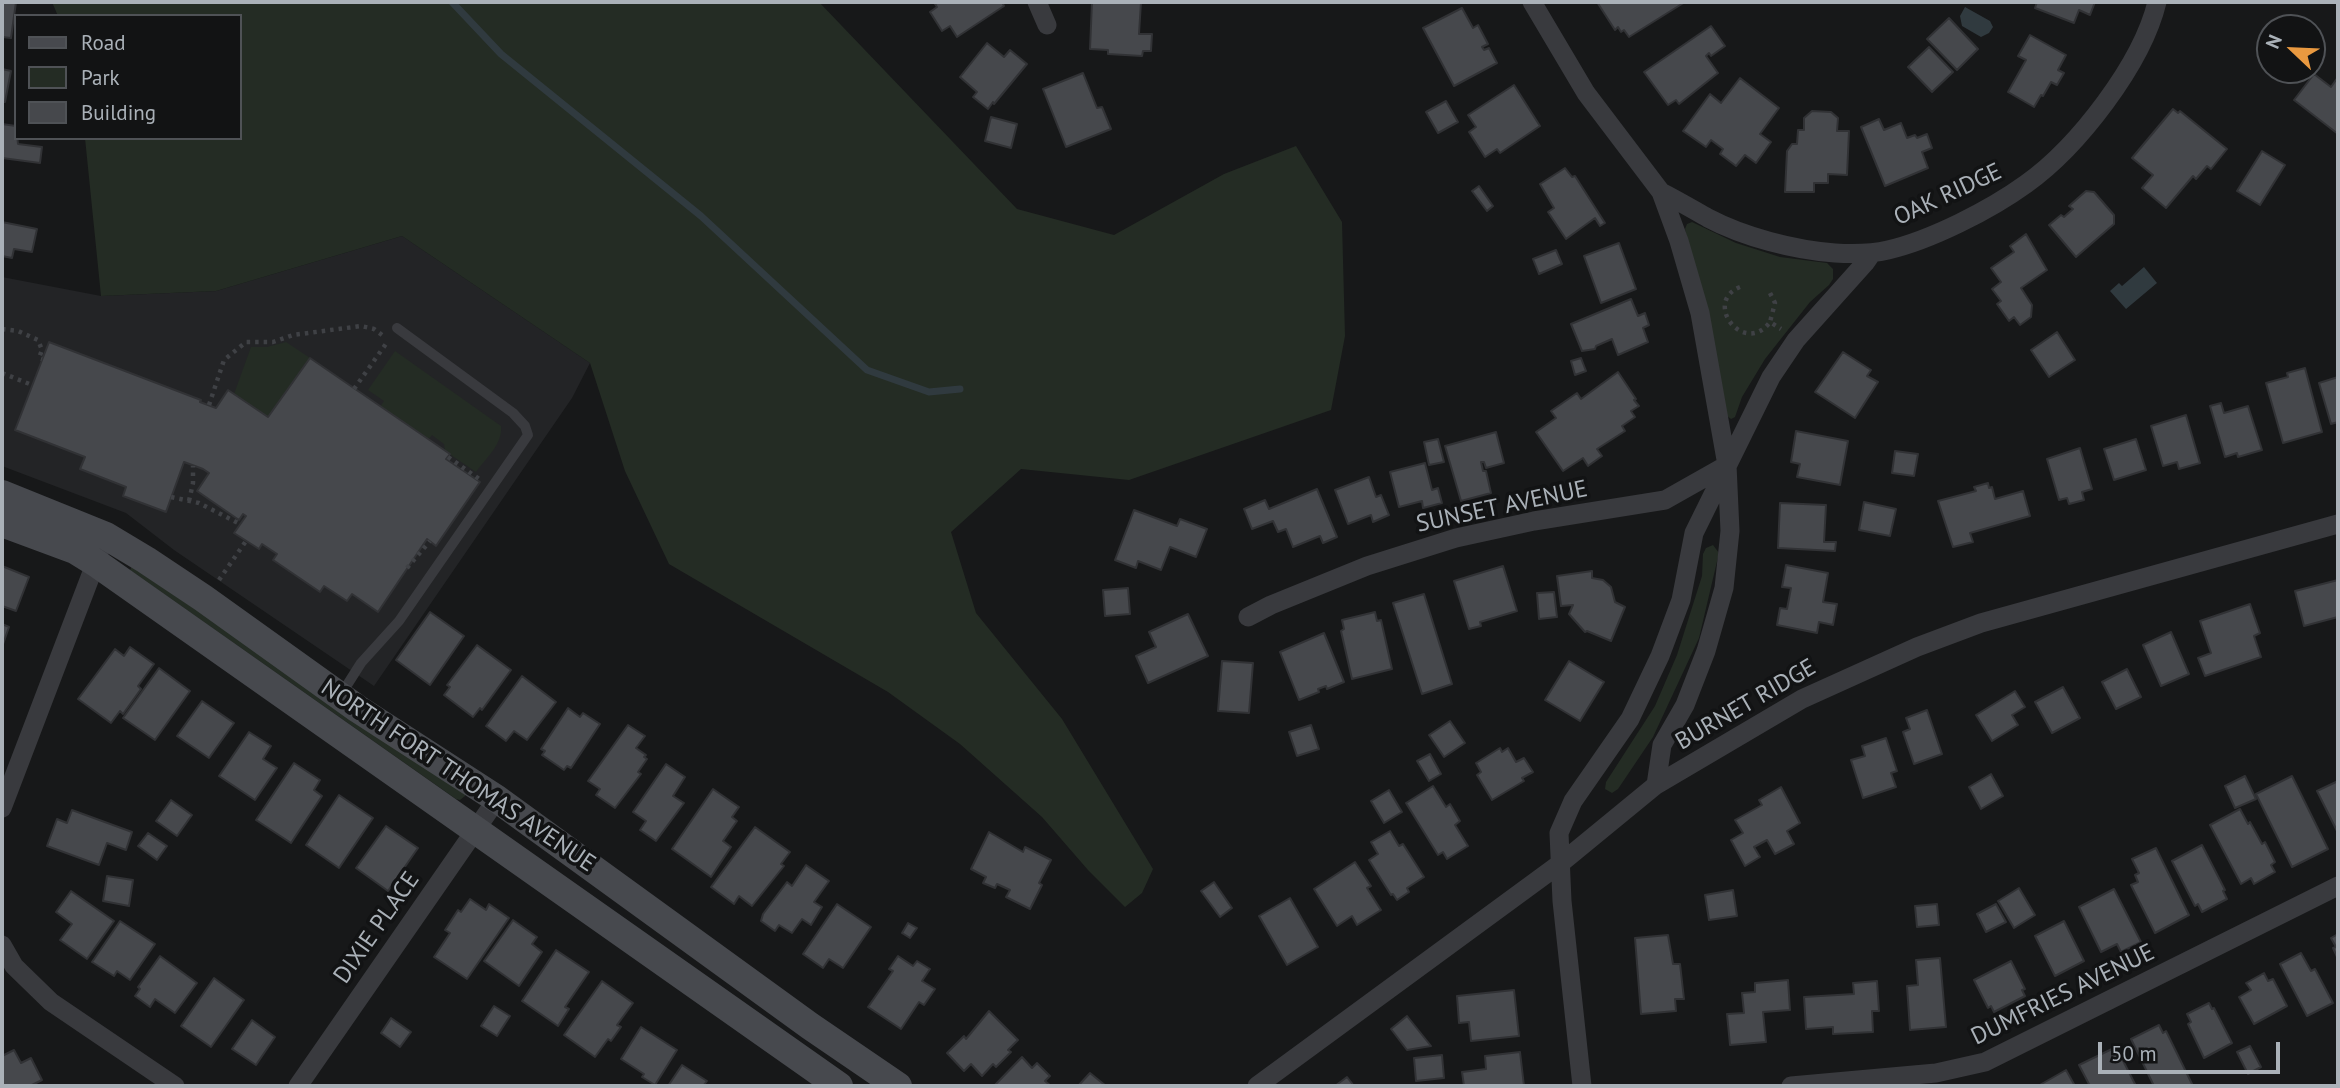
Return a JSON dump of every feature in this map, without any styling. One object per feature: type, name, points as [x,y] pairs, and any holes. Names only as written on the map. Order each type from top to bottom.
[{"type":"street","points":[[1037,2],[1047,25]]},
{"type":"street","points":[[1532,2],[1586,93],[1661,192],[1679,241],[1700,313],[1727,466],[1730,531],[1724,589],[1706,651],[1685,705],[1662,745],[1656,785]]},
{"type":"street","name":"OAK RIDGE","points":[[1661,192],[1709,218],[1773,242],[1802,249],[1872,253],[1890,250],[1933,234],[1986,209],[2028,183],[2079,135],[2115,91],[2145,35],[2157,2]]},
{"type":"street","name":"OAK RIDGE","points":[[1582,1086],[1562,901],[1559,833],[1570,806],[1630,719],[1660,656],[1681,600],[1693,533],[1771,377],[1796,340],[1872,253]]},
{"type":"street","name":"SUNSET AVENUE","points":[[1248,617],[1367,566],[1445,541],[1534,521],[1665,500],[1727,466]]},
{"type":"street","name":"NORTH FORT THOMAS AVENUE","points":[[2,494],[106,536],[203,598],[340,696],[497,799],[810,1026],[898,1086]]},
{"type":"street","name":"NORTH FORT THOMAS AVENUE","points":[[2,523],[75,550],[96,563],[839,1086]]},
{"type":"street","name":"BURNET RIDGE","points":[[1257,1086],[1561,863],[1656,785],[1802,699],[1981,623],[2338,524]]},
{"type":"street","points":[[2,808],[106,536]]},
{"type":"street","name":"DIXIE PLACE","points":[[298,1086],[497,799]]},
{"type":"street","name":"DUMFRIES AVENUE","points":[[1791,1086],[1936,1073],[1985,1062],[2338,887]]},
{"type":"street","points":[[2,945],[14,966],[51,1002],[153,1077],[175,1086]]},
{"type":"lane","points":[[340,696],[361,663],[400,621],[528,435],[525,426],[513,413],[397,328]]},
{"type":"path","points":[[1740,287],[1727,298],[1725,308],[1729,324],[1737,331],[1748,333],[1766,328],[1775,303],[1770,293]]},
{"type":"path","points":[[1770,322],[1796,340]]},
{"type":"path","points":[[209,405],[224,360],[246,342],[273,342],[293,335],[361,326],[374,329],[399,346]]},
{"type":"path","points":[[2,328],[18,331],[37,340],[41,349],[38,358],[42,359]]},
{"type":"path","points":[[354,389],[397,328]]},
{"type":"path","points":[[2,373],[32,385]]},
{"type":"path","points":[[448,457],[482,481]]},
{"type":"path","points":[[189,501],[193,466]]},
{"type":"path","points":[[476,491],[488,473]]},
{"type":"path","points":[[172,497],[218,511],[240,524]]},
{"type":"path","points":[[216,583],[246,541]]},
{"type":"path","points":[[407,568],[430,541]]},
{"type":"shaded area","points":[[1965,7],[1990,21],[1993,27],[1989,33],[1981,37],[1962,26],[1960,16]]},
{"type":"shaded area","points":[[402,236],[590,363],[572,398],[374,686],[174,550],[126,513],[2,466],[2,277],[101,296],[216,291]]},
{"type":"shaded area","points":[[2144,267],[2157,283],[2126,309],[2110,291],[2119,283],[2122,286]]},
{"type":"green space","points":[[52,2],[819,2],[1017,209],[1114,235],[1224,174],[1296,146],[1342,222],[1345,336],[1331,410],[1129,480],[1021,469],[951,532],[976,613],[1062,719],[1153,869],[1142,893],[1125,907],[1088,870],[1042,817],[960,744],[888,692],[669,564],[625,471],[590,363],[402,236],[216,291],[101,296],[85,140],[242,140],[242,14],[57,14]]},
{"type":"green space","points":[[1692,222],[1736,243],[1780,257],[1827,263],[1833,269],[1833,279],[1829,285],[1810,302],[1765,359],[1742,397],[1735,417],[1731,419],[1726,415],[1685,229],[1687,224]]},
{"type":"green space","points":[[286,342],[310,358],[268,417],[234,394],[251,347],[267,347]]},
{"type":"green space","points":[[395,351],[501,426],[497,445],[476,472],[445,451],[444,444],[432,435],[428,440],[380,407],[384,401],[368,390]]},
{"type":"green space","points":[[1713,545],[1719,553],[1699,638],[1653,737],[1618,789],[1612,793],[1605,789],[1606,782],[1655,706],[1677,655],[1702,576],[1703,554],[1706,548]]},
{"type":"green space","points":[[136,558],[466,790],[465,796],[460,800],[456,799],[130,570]]},
{"type":"building","points":[[2,2],[16,2],[11,38],[2,37]]},
{"type":"building","points":[[939,2],[1002,2],[1004,6],[957,37],[950,26],[942,31],[930,12]]},
{"type":"building","points":[[1092,2],[1141,2],[1139,34],[1152,34],[1151,51],[1143,51],[1142,56],[1108,54],[1108,50],[1090,49]]},
{"type":"building","points":[[1597,2],[1685,2],[1629,37],[1618,27],[1615,30]]},
{"type":"building","points":[[2037,2],[2095,2],[2090,15],[2079,10],[2074,23],[2035,8]]},
{"type":"building","points":[[1462,8],[1473,28],[1478,25],[1488,44],[1482,47],[1484,50],[1489,48],[1497,63],[1454,86],[1423,28]]},
{"type":"building","points":[[1949,18],[1978,49],[1957,70],[1927,39]]},
{"type":"building","points":[[1711,26],[1725,46],[1711,56],[1709,53],[1706,56],[1718,73],[1679,104],[1676,100],[1668,105],[1644,72]]},
{"type":"building","points":[[2030,35],[2066,55],[2058,70],[2064,73],[2057,85],[2051,82],[2034,107],[2008,92],[2026,60],[2018,56]]},
{"type":"building","points":[[987,43],[1004,57],[1010,50],[1027,64],[988,109],[973,97],[977,92],[960,77]]},
{"type":"building","points":[[1929,47],[1953,72],[1932,92],[1908,67]]},
{"type":"building","points":[[2,69],[11,71],[5,102],[2,102]]},
{"type":"building","points":[[1083,73],[1097,108],[1102,107],[1111,129],[1066,147],[1043,89]]},
{"type":"building","points":[[2338,77],[2338,134],[2294,100],[2306,84],[2326,83],[2331,87]]},
{"type":"building","points":[[1740,78],[1779,108],[1760,134],[1771,142],[1756,163],[1745,155],[1736,166],[1720,154],[1723,149],[1711,140],[1706,147],[1683,131],[1710,94],[1721,103]]},
{"type":"building","points":[[1514,85],[1540,126],[1500,153],[1497,149],[1485,157],[1469,132],[1476,127],[1468,115]]},
{"type":"building","points":[[1446,101],[1458,122],[1438,133],[1426,112]]},
{"type":"building","points":[[2173,109],[2178,113],[2180,111],[2227,149],[2211,169],[2207,166],[2196,179],[2193,176],[2166,208],[2142,188],[2153,175],[2132,158]]},
{"type":"building","points":[[1812,111],[1831,112],[1838,118],[1837,131],[1849,131],[1847,175],[1828,174],[1828,183],[1814,183],[1814,192],[1785,192],[1787,151],[1792,144],[1797,144],[1798,130],[1804,130],[1804,118]]},
{"type":"building","points":[[991,117],[1017,124],[1011,148],[985,141]]},
{"type":"building","points":[[1879,119],[1884,130],[1901,123],[1907,138],[1927,134],[1932,148],[1922,152],[1928,168],[1885,186],[1861,127]]},
{"type":"building","points":[[2,124],[14,126],[14,140],[18,140],[18,144],[42,147],[40,163],[2,158]]},
{"type":"building","points":[[2262,151],[2285,165],[2260,205],[2237,191]]},
{"type":"building","points":[[1565,168],[1572,177],[1575,176],[1605,223],[1600,226],[1595,218],[1566,239],[1548,212],[1554,208],[1540,184]]},
{"type":"building","points":[[1479,186],[1493,206],[1487,211],[1472,191]]},
{"type":"building","points":[[2086,191],[2094,192],[2114,215],[2114,224],[2076,257],[2049,225],[2073,209],[2069,206]]},
{"type":"building","points":[[2,222],[37,229],[32,252],[14,249],[12,258],[2,256]]},
{"type":"building","points":[[2026,234],[2047,270],[2021,288],[2032,305],[2031,317],[2020,325],[2014,317],[2009,321],[1997,304],[2001,301],[1992,289],[2001,282],[1991,268],[2014,252],[2010,246]]},
{"type":"building","points":[[1619,243],[1636,289],[1601,303],[1584,256]]},
{"type":"building","points":[[1556,250],[1562,264],[1539,274],[1533,259]]},
{"type":"building","points":[[1631,299],[1638,316],[1645,313],[1649,325],[1643,328],[1648,342],[1618,355],[1612,339],[1595,349],[1582,351],[1571,324]]},
{"type":"building","points":[[2057,332],[2075,360],[2049,377],[2031,350]]},
{"type":"building","points":[[49,342],[216,408],[228,390],[268,417],[310,358],[450,454],[446,459],[480,482],[436,546],[427,539],[378,612],[352,594],[347,601],[324,586],[320,592],[273,560],[277,554],[262,544],[259,549],[234,533],[246,516],[243,514],[239,520],[197,491],[209,473],[203,469],[184,462],[166,512],[123,496],[126,487],[80,469],[85,457],[15,430]]},
{"type":"building","points":[[1843,352],[1871,370],[1867,376],[1878,382],[1855,418],[1815,392]]},
{"type":"building","points":[[1581,358],[1586,371],[1575,375],[1571,361]]},
{"type":"building","points":[[2305,368],[2322,432],[2283,443],[2266,383],[2288,377],[2287,373]]},
{"type":"building","points":[[1618,372],[1639,406],[1631,411],[1635,417],[1622,426],[1625,431],[1597,449],[1602,456],[1588,466],[1583,458],[1563,471],[1536,432],[1556,418],[1551,411],[1577,393],[1581,399]]},
{"type":"building","points":[[2338,377],[2338,422],[2331,424],[2319,383]]},
{"type":"building","points":[[2221,403],[2224,413],[2248,406],[2262,450],[2238,457],[2237,453],[2225,457],[2210,406]]},
{"type":"building","points":[[2186,415],[2200,463],[2179,469],[2177,462],[2163,466],[2151,426]]},
{"type":"building","points":[[1796,431],[1848,441],[1840,485],[1797,477],[1800,464],[1791,462]]},
{"type":"building","points":[[1496,432],[1504,463],[1486,468],[1484,462],[1481,462],[1491,493],[1461,501],[1445,446]]},
{"type":"building","points":[[1438,439],[1444,462],[1429,465],[1424,442]]},
{"type":"building","points":[[2136,439],[2146,470],[2114,480],[2104,449]]},
{"type":"building","points":[[2080,448],[2092,489],[2082,492],[2084,500],[2069,504],[2067,498],[2059,500],[2047,459]]},
{"type":"building","points":[[1895,451],[1918,454],[1914,476],[1892,473]]},
{"type":"building","points":[[1425,463],[1432,490],[1438,488],[1442,503],[1423,508],[1422,501],[1399,507],[1390,472]]},
{"type":"building","points":[[1369,477],[1376,497],[1381,495],[1389,515],[1373,522],[1371,515],[1348,524],[1335,490]]},
{"type":"building","points":[[1988,483],[1995,499],[2023,491],[2030,516],[1970,533],[1973,542],[1953,547],[1938,501],[1976,491],[1974,487]]},
{"type":"building","points":[[1317,489],[1337,537],[1323,543],[1320,536],[1293,547],[1286,529],[1278,532],[1273,521],[1252,529],[1244,509],[1265,500],[1269,509]]},
{"type":"building","points":[[1864,502],[1896,509],[1890,536],[1859,530]]},
{"type":"building","points":[[1780,503],[1826,505],[1824,542],[1836,542],[1835,551],[1778,548]]},
{"type":"building","points":[[1134,510],[1177,526],[1180,519],[1207,529],[1196,557],[1170,547],[1161,570],[1138,561],[1136,568],[1115,560]]},
{"type":"building","points":[[1786,565],[1828,573],[1823,602],[1837,604],[1833,625],[1819,622],[1817,633],[1777,625],[1780,608],[1787,609],[1791,588],[1782,587]]},
{"type":"building","points":[[2,566],[29,577],[16,611],[2,606]]},
{"type":"building","points":[[1503,566],[1517,611],[1480,622],[1481,626],[1469,629],[1454,581]]},
{"type":"building","points":[[1592,571],[1592,578],[1603,580],[1611,587],[1615,602],[1625,607],[1611,641],[1585,632],[1569,614],[1573,605],[1561,606],[1557,576]]},
{"type":"building","points":[[2338,580],[2338,617],[2304,626],[2295,591]]},
{"type":"building","points":[[1128,588],[1130,614],[1105,616],[1103,590]]},
{"type":"building","points":[[1554,592],[1557,617],[1539,619],[1537,593]]},
{"type":"building","points":[[1424,594],[1452,684],[1422,694],[1393,603]]},
{"type":"building","points":[[2250,604],[2260,633],[2254,636],[2261,657],[2205,676],[2198,658],[2211,653],[2200,621]]},
{"type":"building","points":[[430,612],[464,636],[430,685],[396,660]]},
{"type":"building","points":[[1375,612],[1377,621],[1381,620],[1392,669],[1352,679],[1341,631],[1344,629],[1342,620]]},
{"type":"building","points":[[1188,614],[1208,656],[1148,683],[1136,656],[1156,647],[1149,632]]},
{"type":"building","points":[[2,624],[9,627],[2,647]]},
{"type":"building","points":[[2171,632],[2189,674],[2161,686],[2143,645]]},
{"type":"building","points":[[1324,633],[1344,682],[1327,689],[1326,686],[1318,689],[1319,692],[1299,700],[1280,652]]},
{"type":"building","points":[[477,645],[511,670],[482,710],[480,708],[473,717],[444,695],[450,687],[447,685]]},
{"type":"building","points":[[130,647],[154,664],[138,686],[141,689],[123,714],[120,711],[111,723],[78,699],[115,649],[124,656]]},
{"type":"building","points":[[1222,661],[1253,663],[1249,713],[1218,711]]},
{"type":"building","points":[[1569,661],[1604,682],[1580,721],[1545,700]]},
{"type":"building","points":[[159,668],[190,691],[155,740],[123,718]]},
{"type":"building","points":[[2127,669],[2141,697],[2116,709],[2102,682]]},
{"type":"building","points":[[522,676],[556,702],[527,740],[514,731],[506,741],[486,726]]},
{"type":"building","points":[[2063,687],[2080,718],[2052,733],[2035,702]]},
{"type":"building","points":[[2015,691],[2025,707],[2012,715],[2018,725],[1992,741],[1976,715]]},
{"type":"building","points":[[202,701],[234,723],[209,758],[177,736]]},
{"type":"building","points":[[568,708],[580,717],[583,713],[600,724],[571,768],[567,766],[564,770],[542,755],[545,751],[541,749]]},
{"type":"building","points":[[1927,710],[1942,754],[1914,764],[1903,732],[1910,729],[1906,718]]},
{"type":"building","points":[[1450,721],[1465,743],[1444,757],[1429,735]]},
{"type":"building","points":[[628,725],[645,736],[636,748],[646,755],[644,757],[647,759],[638,772],[641,774],[615,808],[596,795],[600,789],[588,781]]},
{"type":"building","points":[[1311,725],[1319,749],[1297,756],[1289,732]]},
{"type":"building","points":[[249,732],[271,746],[263,759],[277,768],[255,800],[219,776]]},
{"type":"building","points":[[1886,738],[1897,771],[1891,773],[1896,787],[1863,798],[1851,760],[1865,756],[1862,746]]},
{"type":"building","points":[[1500,748],[1502,752],[1508,748],[1516,762],[1524,758],[1533,772],[1522,778],[1524,781],[1492,800],[1477,775],[1481,772],[1476,763]]},
{"type":"building","points":[[1430,754],[1441,774],[1429,781],[1417,761]]},
{"type":"building","points":[[294,763],[320,780],[314,790],[322,796],[291,843],[256,820]]},
{"type":"building","points":[[666,764],[685,777],[673,796],[684,803],[656,841],[640,830],[646,821],[633,812]]},
{"type":"building","points":[[1991,774],[2003,796],[1981,809],[1969,787]]},
{"type":"building","points":[[2245,776],[2256,799],[2235,808],[2225,786]]},
{"type":"building","points":[[2292,776],[2328,849],[2292,867],[2256,794]]},
{"type":"building","points":[[2338,781],[2338,833],[2317,791]]},
{"type":"building","points":[[1433,786],[1446,807],[1450,804],[1460,821],[1455,825],[1468,846],[1447,859],[1443,852],[1438,855],[1406,803]]},
{"type":"building","points":[[1781,787],[1800,823],[1787,831],[1794,844],[1775,854],[1767,840],[1754,847],[1760,857],[1745,866],[1731,840],[1743,833],[1735,820],[1762,805],[1759,800]]},
{"type":"building","points":[[713,789],[739,807],[732,817],[737,821],[723,841],[731,847],[711,877],[672,849]]},
{"type":"building","points":[[1389,790],[1402,812],[1384,823],[1371,801]]},
{"type":"building","points":[[339,795],[373,818],[339,868],[306,845]]},
{"type":"building","points":[[171,800],[192,815],[177,836],[156,821]]},
{"type":"building","points":[[2240,809],[2262,844],[2265,842],[2275,862],[2271,865],[2275,872],[2254,884],[2251,878],[2241,884],[2210,825]]},
{"type":"building","points":[[72,810],[132,832],[126,850],[107,843],[99,865],[47,846],[57,819],[67,823]]},
{"type":"building","points":[[386,826],[418,848],[388,891],[356,868]]},
{"type":"building","points":[[755,827],[790,852],[781,864],[784,866],[752,906],[739,896],[734,904],[711,887]]},
{"type":"building","points":[[1390,831],[1399,846],[1403,844],[1424,877],[1407,888],[1409,892],[1397,900],[1369,860],[1378,854],[1371,842]]},
{"type":"building","points":[[989,832],[1023,852],[1025,847],[1051,860],[1030,909],[1006,897],[1010,890],[997,884],[995,888],[983,883],[986,877],[971,869]]},
{"type":"building","points":[[148,833],[167,846],[157,860],[138,846]]},
{"type":"building","points":[[2202,845],[2227,899],[2202,912],[2198,904],[2195,906],[2172,861]]},
{"type":"building","points":[[2156,848],[2189,915],[2155,933],[2131,885],[2138,882],[2135,875],[2139,873],[2132,859]]},
{"type":"building","points":[[1355,862],[1371,886],[1367,888],[1381,910],[1357,925],[1352,916],[1337,926],[1314,889]]},
{"type":"building","points":[[806,865],[829,881],[814,902],[822,907],[811,925],[802,919],[792,933],[779,925],[775,931],[761,921],[763,914],[787,882],[792,886]]},
{"type":"building","points":[[107,876],[133,880],[129,906],[103,901]]},
{"type":"building","points":[[1214,882],[1232,908],[1220,917],[1201,891]]},
{"type":"building","points":[[2019,888],[2035,915],[2014,928],[1998,901]]},
{"type":"building","points":[[2114,889],[2141,942],[2121,952],[2117,944],[2101,952],[2079,907]]},
{"type":"building","points":[[1733,890],[1737,916],[1709,920],[1705,895]]},
{"type":"building","points":[[71,891],[114,921],[87,959],[60,940],[72,924],[56,912]]},
{"type":"building","points":[[1290,898],[1318,947],[1287,965],[1259,916]]},
{"type":"building","points":[[470,899],[486,910],[489,904],[509,918],[467,979],[434,957],[450,933],[445,930],[458,910],[461,912]]},
{"type":"building","points":[[837,904],[871,927],[843,968],[829,959],[823,968],[803,954]]},
{"type":"building","points":[[1937,904],[1939,925],[1917,927],[1915,906]]},
{"type":"building","points":[[1996,904],[2006,922],[1986,932],[1977,914]]},
{"type":"building","points":[[513,920],[537,937],[532,944],[542,952],[519,986],[484,961]]},
{"type":"building","points":[[120,921],[155,944],[130,980],[117,971],[114,976],[92,962]]},
{"type":"building","points":[[2064,921],[2084,961],[2055,976],[2035,936]]},
{"type":"building","points":[[908,923],[917,928],[910,938],[902,933]]},
{"type":"building","points":[[2338,934],[2338,959],[2331,938]]},
{"type":"building","points":[[1668,935],[1673,964],[1680,964],[1684,999],[1675,999],[1676,1011],[1641,1014],[1635,938]]},
{"type":"building","points":[[556,950],[589,972],[565,1007],[569,1009],[558,1026],[522,1001]]},
{"type":"building","points":[[2301,953],[2311,971],[2315,969],[2333,1003],[2307,1016],[2280,964]]},
{"type":"building","points":[[160,956],[197,983],[175,1013],[155,999],[150,1007],[135,996],[140,989],[138,987]]},
{"type":"building","points":[[898,956],[913,966],[917,961],[930,969],[922,981],[935,989],[924,1005],[919,1002],[901,1029],[868,1007],[893,971],[889,969]]},
{"type":"building","points":[[1940,958],[1946,1027],[1910,1030],[1907,986],[1918,985],[1916,960]]},
{"type":"building","points":[[2011,961],[2025,989],[2022,990],[2025,996],[1994,1012],[1991,1006],[1988,1008],[1974,980]]},
{"type":"building","points":[[2264,973],[2268,981],[2273,979],[2287,1006],[2254,1024],[2239,997],[2251,990],[2246,983]]},
{"type":"building","points":[[214,978],[244,1000],[211,1047],[181,1026]]},
{"type":"building","points":[[1788,980],[1790,1010],[1763,1012],[1766,1042],[1730,1045],[1727,1014],[1744,1013],[1742,993],[1755,992],[1755,983]]},
{"type":"building","points":[[602,981],[633,1003],[617,1025],[621,1027],[595,1057],[564,1035]]},
{"type":"building","points":[[1877,981],[1879,1011],[1872,1011],[1873,1032],[1833,1034],[1833,1027],[1806,1029],[1804,997],[1854,994],[1853,983]]},
{"type":"building","points":[[1514,990],[1519,1036],[1471,1041],[1469,1022],[1459,1023],[1457,996]]},
{"type":"building","points":[[2209,1003],[2232,1043],[2204,1058],[2188,1024],[2191,1022],[2187,1014]]},
{"type":"building","points":[[494,1006],[510,1016],[497,1036],[481,1026]]},
{"type":"building","points":[[989,1011],[1018,1040],[1008,1050],[1011,1052],[996,1067],[993,1064],[982,1076],[971,1064],[964,1071],[947,1053],[964,1036],[966,1039]]},
{"type":"building","points":[[1407,1016],[1431,1046],[1407,1050],[1391,1029]]},
{"type":"building","points":[[391,1018],[411,1032],[400,1047],[381,1033]]},
{"type":"building","points":[[252,1020],[275,1037],[256,1065],[232,1049]]},
{"type":"building","points":[[2159,1025],[2163,1033],[2166,1031],[2193,1086],[2154,1086],[2131,1039]]},
{"type":"building","points":[[641,1027],[677,1050],[655,1085],[621,1059]]},
{"type":"building","points":[[2250,1046],[2261,1067],[2248,1074],[2237,1052]]},
{"type":"building","points":[[2116,1047],[2136,1086],[2090,1086],[2079,1065]]},
{"type":"building","points":[[14,1050],[21,1063],[31,1058],[42,1080],[30,1086],[2,1086],[2,1056]]},
{"type":"building","points":[[1520,1052],[1524,1086],[1464,1086],[1462,1072],[1486,1069],[1485,1056]]},
{"type":"building","points":[[1442,1055],[1444,1078],[1416,1081],[1414,1058]]},
{"type":"building","points":[[1022,1057],[1032,1068],[1037,1063],[1050,1076],[1045,1081],[1051,1086],[994,1086]]},
{"type":"building","points":[[682,1065],[707,1081],[703,1086],[668,1086]]},
{"type":"building","points":[[2066,1070],[2075,1086],[2038,1086]]},
{"type":"building","points":[[1090,1073],[1106,1086],[1078,1086]]},
{"type":"building","points":[[1347,1077],[1354,1086],[1335,1086]]},
{"type":"waterway","points":[[452,2],[501,54],[701,216],[867,370],[929,392],[960,389]]}]
